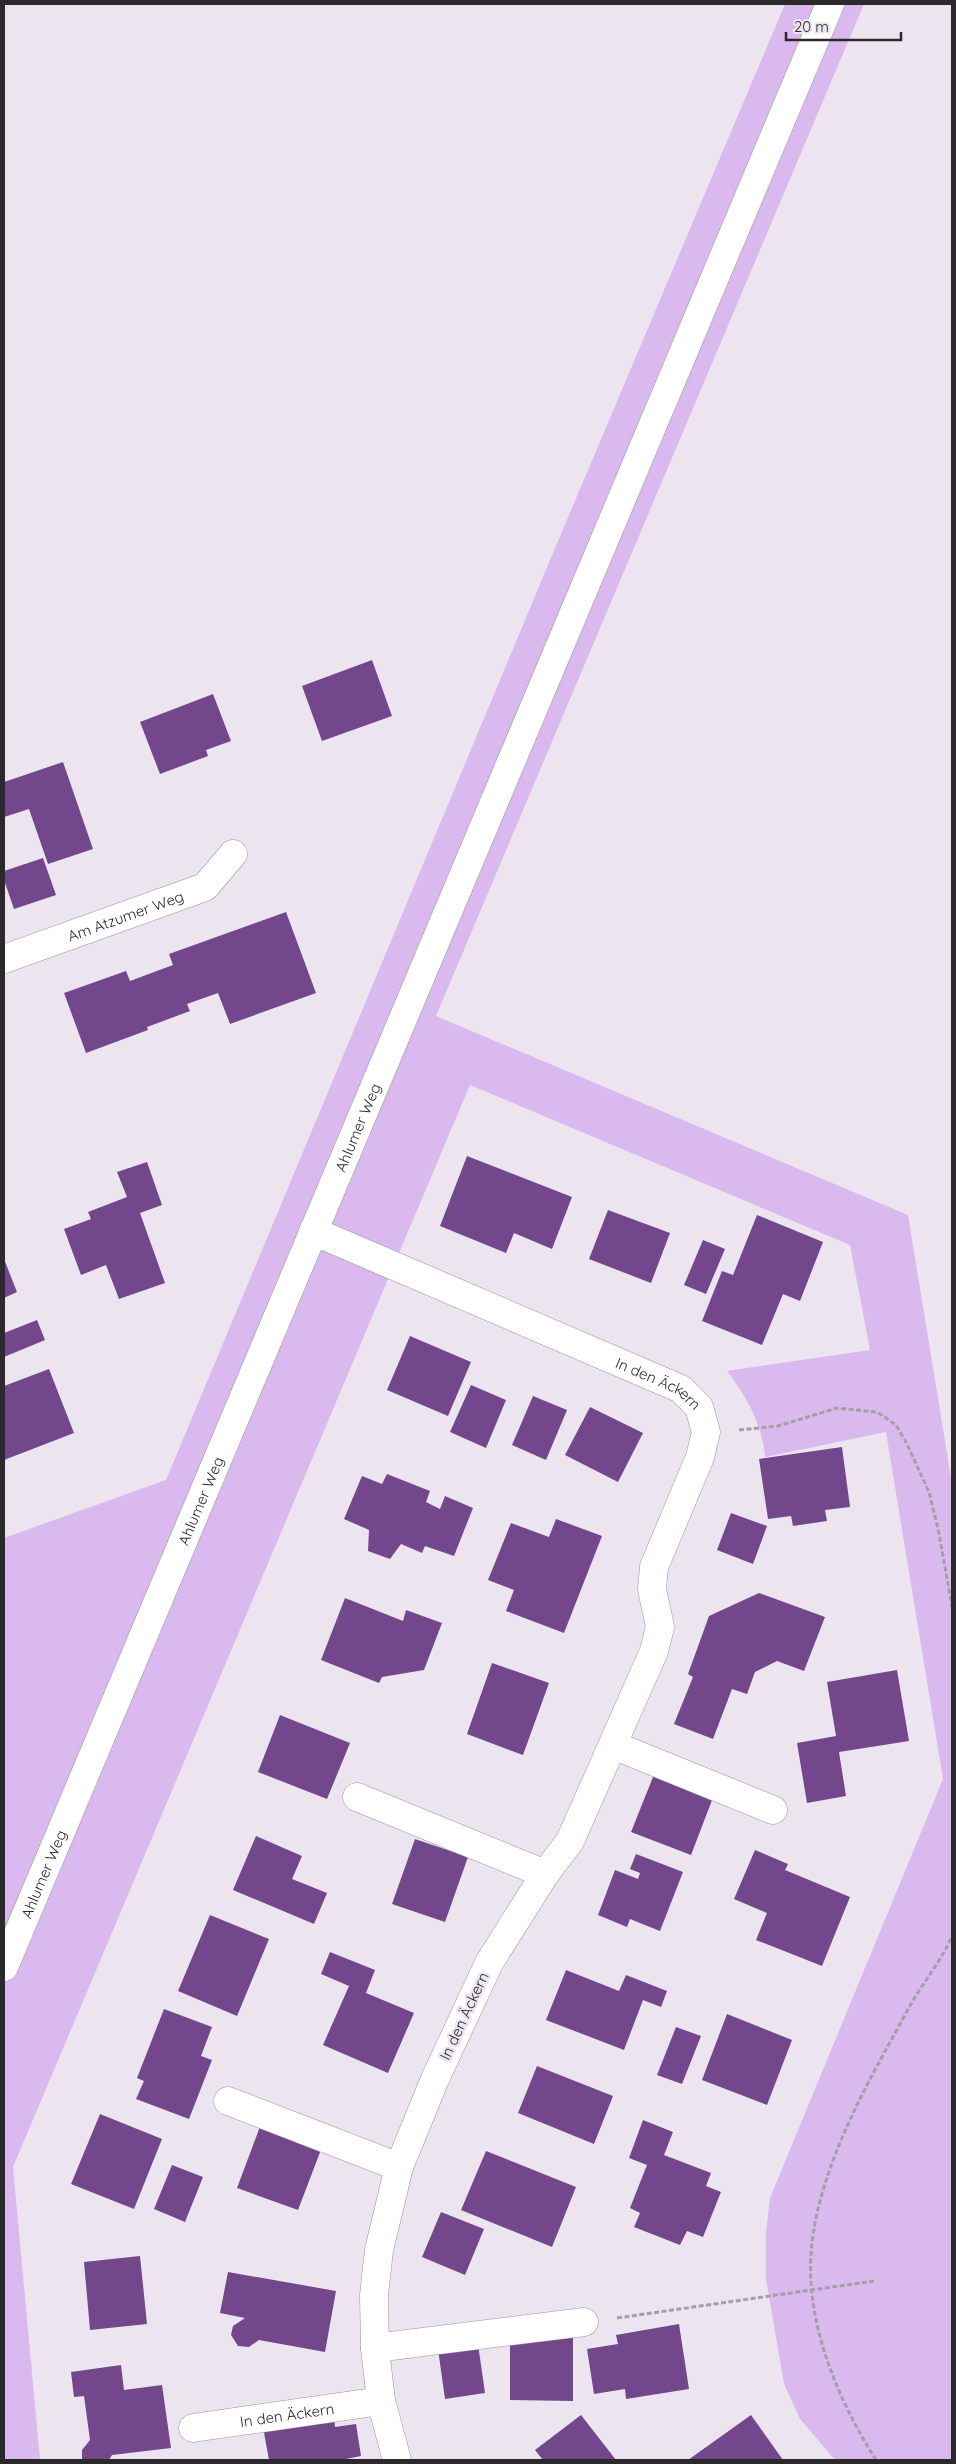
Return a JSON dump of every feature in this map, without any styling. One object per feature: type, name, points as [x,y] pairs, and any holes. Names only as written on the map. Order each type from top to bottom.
[{"type":"street","name":"Ahlumer Weg","points":[[4,1967],[395,1033],[830,4]]},
{"type":"street","name":"Am Atzumer Weg","points":[[4,959],[205,887],[233,854]]},
{"type":"street","name":"In den Äckern","points":[[313,1232],[681,1389],[699,1407],[706,1432],[700,1457],[654,1567],[652,1589],[660,1626],[654,1651],[570,1841],[545,1874],[489,1963],[399,2167],[379,2250],[374,2295],[375,2348],[381,2401],[397,2460]]},
{"type":"street","points":[[613,1744],[773,1810]]},
{"type":"street","points":[[357,1796],[545,1874]]},
{"type":"street","points":[[228,2101],[399,2167]]},
{"type":"street","points":[[375,2348],[584,2322]]},
{"type":"street","name":"In den Äckern","points":[[193,2428],[381,2401]]},
{"type":"path","points":[[706,1432],[778,1426],[837,1408],[877,1412],[896,1424],[928,1492],[939,1533],[952,1607]]},
{"type":"path","points":[[876,2460],[854,2425],[834,2382],[821,2342],[812,2291],[812,2244],[820,2200],[836,2152],[912,2003],[952,1936]]},
{"type":"path","points":[[584,2322],[874,2281]]},
{"type":"shaded area","points":[[785,4],[864,4],[436,1016],[908,1215],[952,1484],[952,2460],[835,2460],[800,2419],[784,2384],[766,2279],[766,2233],[770,2198],[943,1779],[886,1432],[765,1457],[757,1422],[741,1391],[727,1371],[870,1350],[850,1245],[470,1085],[13,2167],[40,2460],[4,2460],[4,1538],[166,1480],[558,541]]},
{"type":"building","points":[[372,660],[392,716],[322,741],[302,686]]},
{"type":"building","points":[[213,694],[231,741],[206,750],[208,756],[160,774],[140,722]]},
{"type":"building","points":[[63,762],[93,849],[48,864],[29,809],[4,817],[4,782]]},
{"type":"building","points":[[43,858],[56,895],[14,909],[4,880],[4,871]]},
{"type":"building","points":[[286,912],[316,993],[230,1024],[218,993],[187,1004],[190,1011],[147,1027],[148,1030],[86,1053],[64,993],[126,971],[130,981],[173,965],[169,954]]},
{"type":"building","points":[[467,1156],[572,1197],[552,1249],[514,1233],[506,1253],[440,1226]]},
{"type":"building","points":[[147,1162],[162,1205],[140,1213],[165,1283],[119,1299],[106,1265],[81,1275],[64,1229],[91,1219],[88,1212],[127,1197],[117,1172]]},
{"type":"building","points":[[608,1210],[670,1233],[651,1283],[589,1259]]},
{"type":"building","points":[[757,1215],[823,1242],[800,1301],[783,1294],[762,1345],[702,1321],[722,1271],[733,1275]]},
{"type":"building","points":[[703,1240],[725,1249],[706,1294],[684,1285]]},
{"type":"building","points":[[4,1259],[17,1292],[4,1298]]},
{"type":"building","points":[[37,1320],[45,1340],[4,1357],[4,1333]]},
{"type":"building","points":[[410,1336],[471,1362],[448,1416],[387,1390]]},
{"type":"building","points":[[49,1369],[74,1433],[4,1460],[4,1386]]},
{"type":"building","points":[[471,1385],[506,1400],[486,1448],[450,1432]]},
{"type":"building","points":[[533,1396],[567,1410],[546,1460],[512,1445]]},
{"type":"building","points":[[590,1407],[643,1433],[618,1482],[565,1455]]},
{"type":"building","points":[[842,1447],[850,1507],[825,1510],[827,1521],[793,1526],[791,1516],[768,1519],[759,1459]]},
{"type":"building","points":[[387,1474],[430,1491],[426,1502],[440,1509],[445,1496],[473,1508],[454,1556],[425,1546],[422,1553],[401,1544],[390,1559],[368,1551],[369,1530],[344,1519],[362,1476],[382,1484]]},
{"type":"building","points":[[731,1513],[767,1526],[753,1564],[717,1550]]},
{"type":"building","points":[[556,1519],[602,1536],[564,1633],[506,1611],[514,1590],[488,1580],[511,1523],[549,1537]]},
{"type":"building","points":[[759,1593],[825,1617],[804,1671],[777,1661],[755,1672],[747,1694],[732,1689],[713,1739],[674,1724],[693,1677],[688,1674],[709,1616]]},
{"type":"building","points":[[345,1598],[403,1621],[406,1610],[442,1623],[424,1670],[382,1677],[379,1683],[321,1660]]},
{"type":"building","points":[[492,1663],[549,1683],[523,1755],[467,1734]]},
{"type":"building","points":[[897,1670],[909,1741],[839,1752],[846,1796],[807,1803],[797,1743],[836,1736],[827,1682]]},
{"type":"building","points":[[280,1715],[350,1743],[327,1799],[258,1772]]},
{"type":"building","points":[[655,1772],[714,1795],[691,1855],[631,1832]]},
{"type":"building","points":[[256,1836],[302,1856],[292,1879],[327,1893],[314,1924],[233,1890]]},
{"type":"building","points":[[415,1839],[468,1857],[445,1922],[392,1904]]},
{"type":"building","points":[[755,1850],[788,1864],[785,1870],[850,1897],[822,1966],[756,1940],[767,1913],[734,1899]]},
{"type":"building","points":[[636,1854],[683,1872],[660,1931],[630,1919],[627,1927],[598,1915],[615,1870],[638,1879],[640,1873],[630,1869]]},
{"type":"building","points":[[210,1915],[269,1939],[237,2016],[178,1991]]},
{"type":"building","points":[[330,1952],[375,1970],[366,1993],[414,2013],[388,2073],[323,2045],[349,1986],[321,1974]]},
{"type":"building","points":[[566,1970],[619,1991],[626,1975],[667,1991],[661,2007],[643,2000],[624,2050],[546,2020]]},
{"type":"building","points":[[164,2009],[212,2027],[201,2056],[212,2060],[189,2119],[136,2099],[144,2081],[137,2078]]},
{"type":"building","points":[[727,2014],[792,2040],[767,2105],[702,2080]]},
{"type":"building","points":[[676,2027],[701,2036],[682,2084],[657,2075]]},
{"type":"building","points":[[537,2066],[613,2096],[594,2144],[518,2113]]},
{"type":"building","points":[[100,2114],[162,2139],[134,2209],[71,2184]]},
{"type":"building","points":[[643,2120],[673,2132],[664,2155],[711,2173],[706,2186],[721,2192],[703,2237],[687,2231],[680,2245],[634,2227],[640,2213],[630,2208],[647,2165],[629,2158]]},
{"type":"building","points":[[261,2124],[322,2147],[298,2210],[237,2188]]},
{"type":"building","points":[[486,2151],[576,2187],[552,2247],[461,2210]]},
{"type":"building","points":[[172,2165],[203,2177],[185,2222],[154,2209]]},
{"type":"building","points":[[441,2212],[484,2229],[465,2275],[422,2257]]},
{"type":"building","points":[[140,2256],[147,2324],[90,2330],[84,2262]]},
{"type":"building","points":[[228,2272],[336,2291],[325,2352],[259,2340],[249,2347],[238,2346],[231,2335],[233,2326],[245,2318],[220,2313]]},
{"type":"building","points":[[679,2324],[689,2389],[626,2399],[625,2389],[594,2394],[587,2349],[618,2344],[616,2335]]},
{"type":"building","points":[[510,2338],[573,2338],[573,2401],[510,2400]]},
{"type":"building","points":[[478,2344],[485,2393],[445,2399],[438,2349]]},
{"type":"building","points":[[121,2365],[124,2390],[162,2385],[171,2448],[112,2455],[109,2460],[82,2460],[82,2450],[90,2440],[84,2396],[74,2397],[71,2372]]},
{"type":"building","points":[[581,2415],[616,2460],[543,2460],[535,2450]]},
{"type":"building","points":[[751,2415],[783,2460],[688,2460]]},
{"type":"building","points":[[334,2416],[335,2427],[356,2424],[361,2456],[341,2460],[269,2460],[263,2427]]}]
